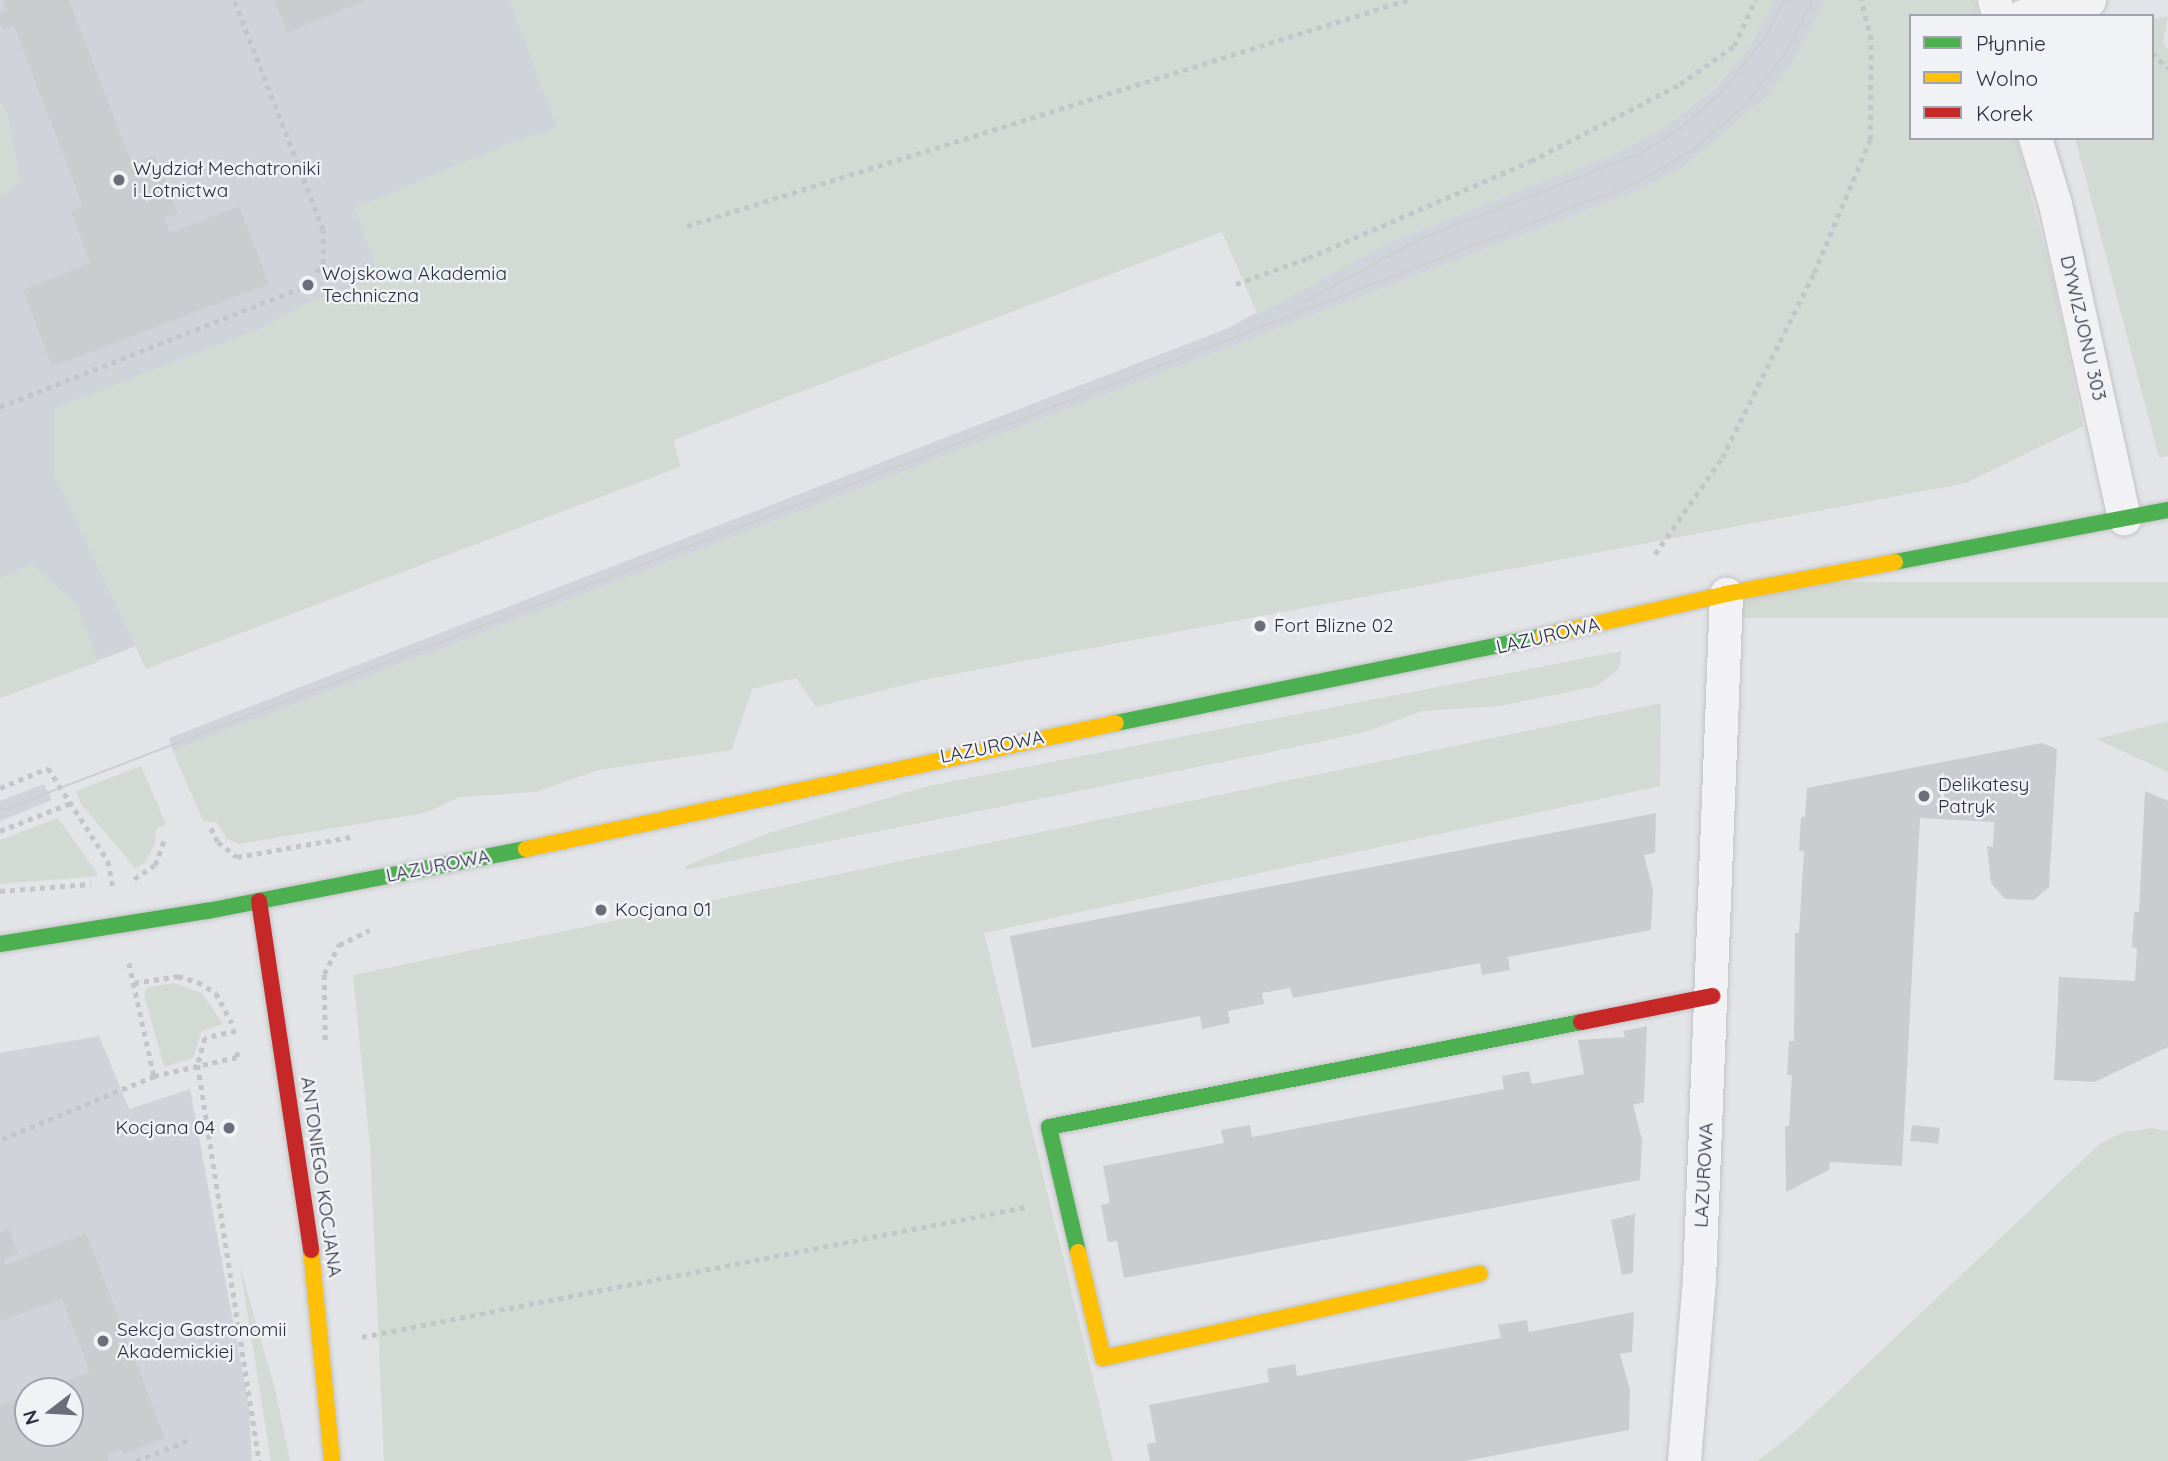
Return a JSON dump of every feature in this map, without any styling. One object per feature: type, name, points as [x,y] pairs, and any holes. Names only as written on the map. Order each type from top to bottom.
[{"type":"street","points":[[2030,14],[2090,0]]},
{"type":"street","name":"DYWIZJONU 303","points":[[2036,140],[2057,215],[2124,519]]},
{"type":"street","name":"LAZUROWA","points":[[0,944],[259,901],[603,834],[927,760],[1454,657],[1726,594],[2168,510]]},
{"type":"street","name":"LAZUROWA","points":[[1684,1461],[1699,1279],[1726,594]]},
{"type":"street","name":"ANTONIEGO KOCJANA","points":[[259,901],[311,1248],[332,1461]]},
{"type":"street","points":[[1480,1274],[1103,1357],[1049,1127],[1712,996]]},
{"type":"path","points":[[0,407],[303,287],[323,264],[323,230],[234,0]]},
{"type":"path","points":[[687,226],[1406,0]]},
{"type":"path","points":[[1236,284],[1308,258],[1531,161],[1680,84],[1734,46],[1755,0]]},
{"type":"path","points":[[1655,554],[1722,458],[1814,273],[1870,140],[1871,40],[1861,0]]},
{"type":"path","points":[[2154,55],[2168,68]]},
{"type":"path","points":[[0,788],[48,768],[108,860],[113,883]]},
{"type":"path","points":[[0,831],[71,803]]},
{"type":"path","points":[[211,828],[218,842],[237,857],[350,837]]},
{"type":"path","points":[[0,891],[132,880],[155,865],[164,840]]},
{"type":"path","points":[[325,1040],[324,974],[339,945],[370,930]]},
{"type":"path","points":[[2,1139],[153,1076],[237,1057],[236,1031],[216,993],[198,982],[178,976],[134,983],[153,1076]]},
{"type":"path","points":[[236,1031],[205,1038],[198,1065],[259,1461]]},
{"type":"path","points":[[362,1337],[1034,1205]]},
{"type":"path","points":[[136,1461],[191,1439]]},
{"type":"shaded area","name":"Wojskowa Akademia Techniczna","points":[[0,0],[510,0],[673,441],[0,698]]},
{"type":"shaded area","points":[[510,0],[1776,0],[1743,56],[1714,88],[1665,127],[1611,155],[1392,241],[1258,315],[1222,232],[674,440],[680,467],[146,669],[55,476],[55,408],[262,328],[315,299],[379,277],[355,208],[515,141],[557,128]]},
{"type":"shaded area","points":[[1776,0],[1826,0],[1793,61],[1767,97],[1686,165],[1640,190],[173,751],[169,738],[1226,329],[1392,241],[1611,155],[1665,127],[1715,88],[1743,56]]},
{"type":"shaded area","points":[[1826,0],[1974,0],[1978,14],[1909,14],[1909,140],[2017,140],[2053,280],[2083,426],[1966,483],[933,678],[816,707],[796,678],[752,689],[732,750],[598,770],[536,792],[460,797],[425,813],[239,844],[227,839],[216,822],[203,821],[173,751],[1640,190],[1686,165],[1766,97],[1793,61]]},
{"type":"shaded area","points":[[2168,16],[2163,43],[2168,49],[2168,456],[2159,458],[2076,140],[2154,140],[2154,19]]},
{"type":"shaded area","points":[[0,101],[8,115],[20,182],[0,197]]},
{"type":"shaded area","points":[[31,564],[77,605],[98,662],[0,698],[0,579]]},
{"type":"shaded area","points":[[1737,582],[2168,582],[2168,618],[1737,618]]},
{"type":"shaded area","points":[[1622,651],[1619,669],[1597,686],[1500,706],[1422,711],[1365,732],[1262,754],[686,870],[685,866],[769,833],[928,786]]},
{"type":"shaded area","points":[[1661,703],[1660,786],[984,933],[1113,1461],[384,1461],[370,1146],[353,975]]},
{"type":"shaded area","points":[[2168,721],[2168,772],[2096,739]]},
{"type":"shaded area","points":[[141,766],[166,824],[156,829],[155,844],[145,863],[135,868],[81,804],[76,791]]},
{"type":"shaded area","points":[[44,784],[52,800],[0,821],[0,801]]},
{"type":"shaded area","points":[[58,818],[99,876],[0,884],[0,840]]},
{"type":"shaded area","points":[[174,983],[202,993],[223,1024],[202,1031],[193,1058],[164,1067],[144,994],[148,987]]},
{"type":"shaded area","points":[[99,1036],[129,1109],[190,1089],[249,1407],[252,1461],[0,1461],[0,1053]]},
{"type":"shaded area","points":[[2152,1128],[2168,1131],[2168,1461],[1757,1461],[1795,1432],[2102,1142],[2125,1132]]},
{"type":"shaded area","points":[[240,1266],[275,1389],[290,1461],[271,1461]]},
{"type":"building","name":"Wydział Mechatroniki i Lotnictwa","points":[[3,0],[69,0],[132,164],[155,155],[178,213],[165,218],[170,233],[239,206],[269,284],[52,367],[23,290],[90,263],[71,211],[83,206],[14,26],[3,30],[0,24],[0,13],[7,11]]},
{"type":"building","points":[[274,0],[367,0],[287,33]]},
{"type":"building","points":[[2042,743],[2057,749],[2049,887],[2034,900],[2005,899],[1991,883],[1987,846],[1993,847],[1994,822],[1920,818],[1902,1166],[1830,1162],[1829,1170],[1786,1192],[1785,1126],[1789,1126],[1792,1075],[1787,1075],[1789,1041],[1794,1041],[1795,933],[1799,933],[1804,851],[1799,851],[1801,817],[1805,817],[1807,788]]},
{"type":"building","points":[[2145,791],[2168,801],[2168,1047],[2095,1082],[2054,1080],[2059,977],[2135,981],[2137,948],[2132,947],[2134,912],[2139,912]]},
{"type":"building","points":[[1656,813],[1655,853],[1644,855],[1653,890],[1651,930],[1508,957],[1510,970],[1482,975],[1480,963],[1293,998],[1290,988],[1262,993],[1264,1004],[1228,1011],[1230,1023],[1202,1029],[1200,1016],[1032,1048],[1010,936]]},
{"type":"building","points":[[1647,1026],[1644,1102],[1633,1105],[1642,1140],[1640,1180],[1124,1278],[1117,1241],[1108,1242],[1101,1205],[1110,1203],[1103,1166],[1224,1143],[1221,1130],[1250,1125],[1252,1137],[1504,1089],[1502,1076],[1529,1071],[1532,1084],[1584,1074],[1578,1040],[1625,1037],[1623,1031]]},
{"type":"building","points":[[1912,1125],[1940,1128],[1938,1144],[1910,1141]]},
{"type":"building","points":[[1635,1214],[1633,1273],[1622,1275],[1611,1220]]},
{"type":"building","name":"Sekcja Gastronomii Akademickiej","points":[[9,1229],[18,1254],[4,1259],[5,1265],[86,1233],[165,1438],[123,1455],[122,1450],[109,1454],[107,1461],[0,1461],[0,1405],[14,1400],[14,1447],[84,1447],[84,1377],[77,1377],[90,1372],[62,1299],[0,1321],[0,1233]]},
{"type":"building","points":[[1634,1312],[1632,1352],[1620,1354],[1630,1390],[1629,1430],[1465,1461],[1150,1461],[1147,1444],[1156,1442],[1149,1405],[1269,1382],[1267,1369],[1295,1364],[1297,1376],[1501,1338],[1498,1325],[1527,1320],[1529,1332]]},
{"type":"tram line","points":[[1304,302],[1420,239],[1637,155],[1681,128],[1724,90],[1766,36],[1785,0]]},
{"type":"tram line","points":[[0,811],[1636,183],[1693,150],[1744,106],[1788,50],[1813,0]]},
{"type":"traffic: fast","points":[[1895,562],[2168,510]]},
{"type":"traffic: fast","points":[[1116,723],[1543,636]]},
{"type":"traffic: fast","points":[[0,944],[207,911],[526,849]]},
{"type":"traffic: fast","points":[[1078,1252],[1049,1127],[1581,1022]]},
{"type":"traffic: slow","points":[[1543,636],[1726,594],[1895,562]]},
{"type":"traffic: slow","points":[[526,849],[1116,723]]},
{"type":"traffic: slow","points":[[311,1250],[332,1461]]},
{"type":"traffic: slow","points":[[1078,1252],[1103,1358],[1480,1274]]},
{"type":"traffic: jam","points":[[259,901],[311,1250]]},
{"type":"traffic: jam","points":[[1581,1022],[1712,996]]},
{"type":"place","name":"Wydział Mechatroniki i Lotnictwa","points":[[119,180]]},
{"type":"place","name":"Wojskowa Akademia Techniczna","points":[[308,285]]},
{"type":"place","name":"Fort Blizne 02","points":[[1260,626]]},
{"type":"place","name":"Delikatesy Patryk","points":[[1924,796]]},
{"type":"place","name":"Kocjana 01","points":[[601,910]]},
{"type":"place","name":"Kocjana 04","points":[[229,1128]]},
{"type":"place","name":"Sekcja Gastronomii Akademickiej","points":[[103,1341]]}]
